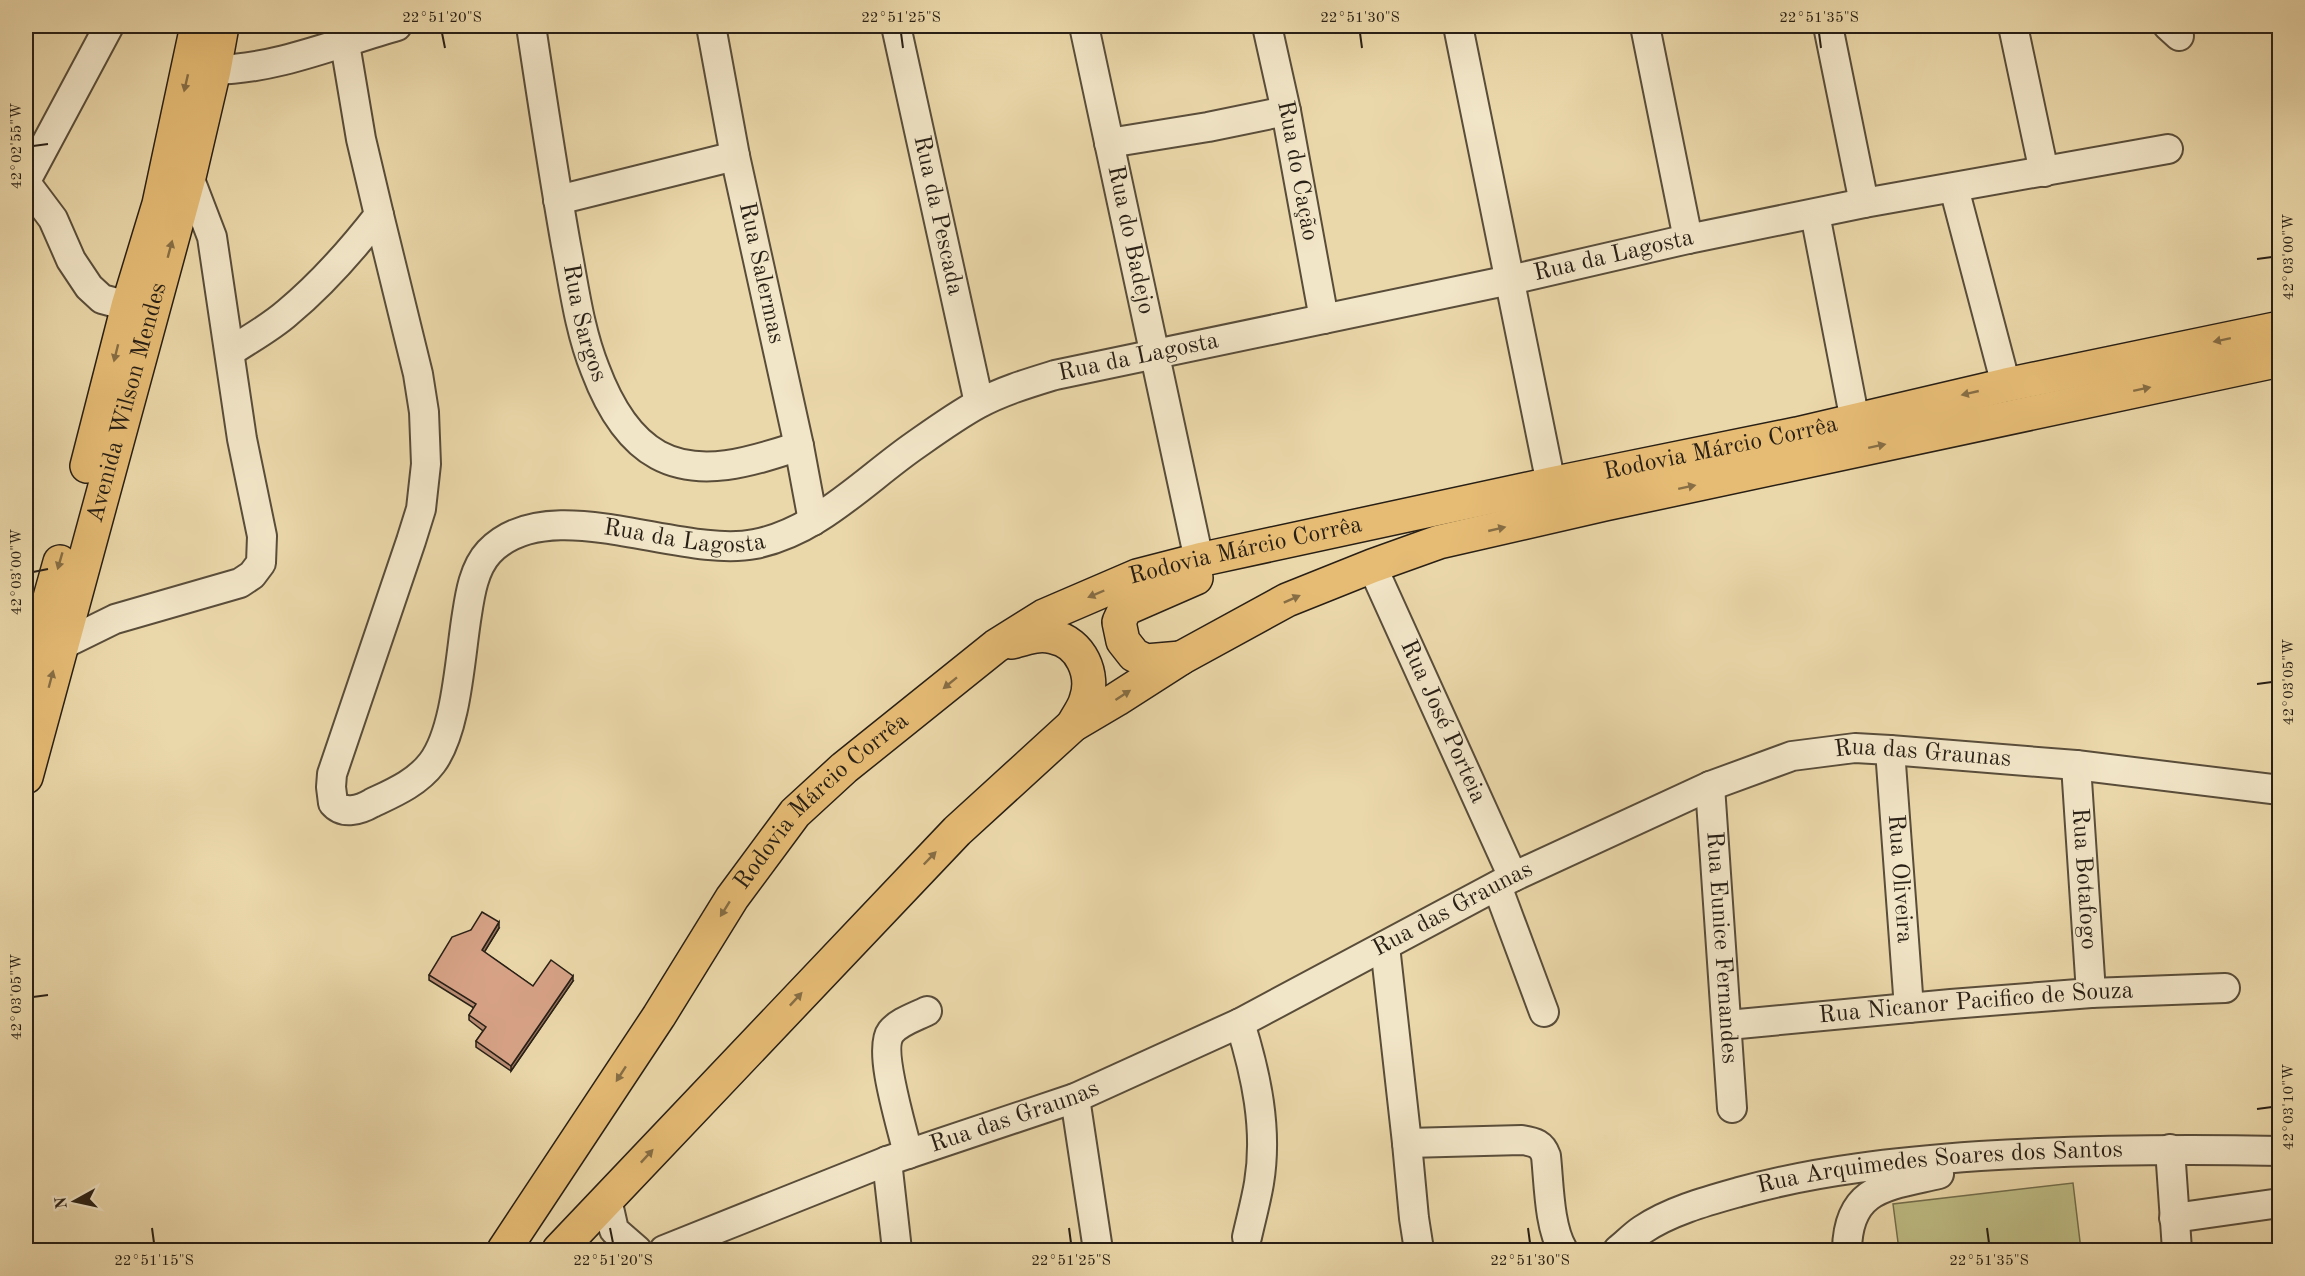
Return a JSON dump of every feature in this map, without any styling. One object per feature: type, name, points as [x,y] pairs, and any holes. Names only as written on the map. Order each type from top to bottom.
[{"type":"main road","name":"Avenida Wilson Mendes","points":[[26,683],[84,477],[128,306],[159,204],[197,26]]},
{"type":"main road","name":"Avenida Wilson Mendes","points":[[26,777],[189,177],[222,26]]},
{"type":"main road","name":"Rodovia Márcio Corrêa","points":[[504,1251],[659,1016],[732,898],[795,813],[844,768],[996,646],[1044,616],[1137,576],[1199,560],[1855,421],[2006,385],[2280,327]]},
{"type":"main road","name":"Rodovia Márcio Corrêa","points":[[559,1251],[957,831],[1073,724],[1181,658],[1287,600],[1440,542],[1605,504],[2280,360]]},
{"type":"main road","points":[[1181,658],[1146,661],[1134,655],[1123,641],[1119,622],[1125,609],[1196,579],[1232,553]]},
{"type":"main road","points":[[996,646],[1036,635],[1055,637],[1072,646],[1085,662],[1089,681],[1086,700],[1073,724]]},
{"type":"street","points":[[109,26],[26,182],[52,219],[70,260],[89,287],[102,299],[128,306]]},
{"type":"street","points":[[214,70],[240,70],[286,60],[344,33],[397,26]]},
{"type":"street","name":"Rua Sargos","points":[[531,26],[578,313],[595,369],[620,418],[641,443],[660,455],[678,462],[702,466],[755,460],[799,446]]},
{"type":"street","name":"Rua Salermas","points":[[711,26],[735,156],[799,446],[813,521]]},
{"type":"street","name":"Rua da Pescada","points":[[896,26],[979,403]]},
{"type":"street","name":"Rua do Badejo","points":[[1084,26],[1199,560]]},
{"type":"street","name":"Rua do Cação","points":[[1267,26],[1286,111],[1324,319]]},
{"type":"street","points":[[1458,26],[1551,484]]},
{"type":"street","points":[[1645,26],[1688,239]]},
{"type":"street","points":[[1828,26],[1864,203]]},
{"type":"street","points":[[2013,26],[2044,172]]},
{"type":"street","points":[[230,352],[286,314],[320,283],[351,252],[379,215],[361,139],[344,33]]},
{"type":"street","points":[[1109,143],[1208,128],[1286,111]]},
{"type":"street","name":"Rua da Lagosta","points":[[379,215],[418,374],[426,440],[426,464],[421,509],[332,774],[331,798],[340,810],[357,809],[403,788],[431,764],[443,745],[449,723],[469,598],[477,571],[487,554],[502,540],[526,530],[553,526],[578,526],[695,544],[747,546],[775,538],[813,521],[914,446],[979,403],[1016,387],[1055,375],[1864,203],[2168,149]]},
{"type":"street","points":[[558,200],[735,156]]},
{"type":"street","points":[[60,645],[115,620],[240,583],[261,563],[261,536],[242,439],[212,237],[189,177]]},
{"type":"street","points":[[1954,188],[2006,385]]},
{"type":"street","points":[[1815,214],[1855,421]]},
{"type":"street","points":[[2228,371],[2280,368]]},
{"type":"street","name":"Rua José Porteia","points":[[1372,566],[1505,881],[1544,1012]]},
{"type":"street","name":"Rua das Graunas","points":[[664,1251],[897,1157],[1075,1098],[1240,1023],[1505,881],[1710,786],[1792,756],[1855,748],[1890,750],[2076,765],[2280,790]]},
{"type":"street","name":"Rua Oliveira","points":[[1890,750],[1909,1008]]},
{"type":"street","name":"Rua Botafogo","points":[[2076,765],[2091,993]]},
{"type":"street","name":"Rua Eunice Fernandes","points":[[1710,786],[1732,1108]]},
{"type":"street","points":[[1385,946],[1419,1251]]},
{"type":"street","name":"Rua Nicanor Pacifico de Souza","points":[[1728,1025],[2091,993],[2224,988]]},
{"type":"street","points":[[897,1251],[897,1157],[886,1044],[887,1038],[896,1026],[927,1011]]},
{"type":"street","points":[[1240,1023],[1254,1068],[1260,1108],[1262,1149],[1260,1182],[1247,1237]]},
{"type":"street","points":[[1075,1098],[1098,1251]]},
{"type":"street","points":[[1407,1143],[1522,1140],[1536,1143],[1544,1150],[1546,1156],[1553,1217],[1563,1251]]},
{"type":"street","points":[[2170,1149],[2177,1251]]},
{"type":"street","name":"Rua Arquimedes Soares dos Santos","points":[[1618,1251],[1642,1230],[1665,1217],[1717,1198],[1782,1180],[1858,1167],[2037,1153],[2170,1149],[2280,1151]]},
{"type":"street","points":[[1847,1251],[1848,1227],[1854,1213],[1862,1201],[1877,1191],[1913,1180],[2037,1153]]},
{"type":"street","points":[[607,1199],[608,1213],[614,1230],[637,1251]]},
{"type":"street","points":[[2174,1218],[2280,1203]]},
{"type":"shaded area","points":[[2073,1183],[2081,1250],[1899,1250],[1893,1204]]},
{"type":"building","points":[[482,912],[499,922],[482,950],[533,986],[551,960],[573,976],[511,1066],[476,1041],[486,1027],[469,1015],[476,1004],[429,975],[452,937],[471,930]]}]
